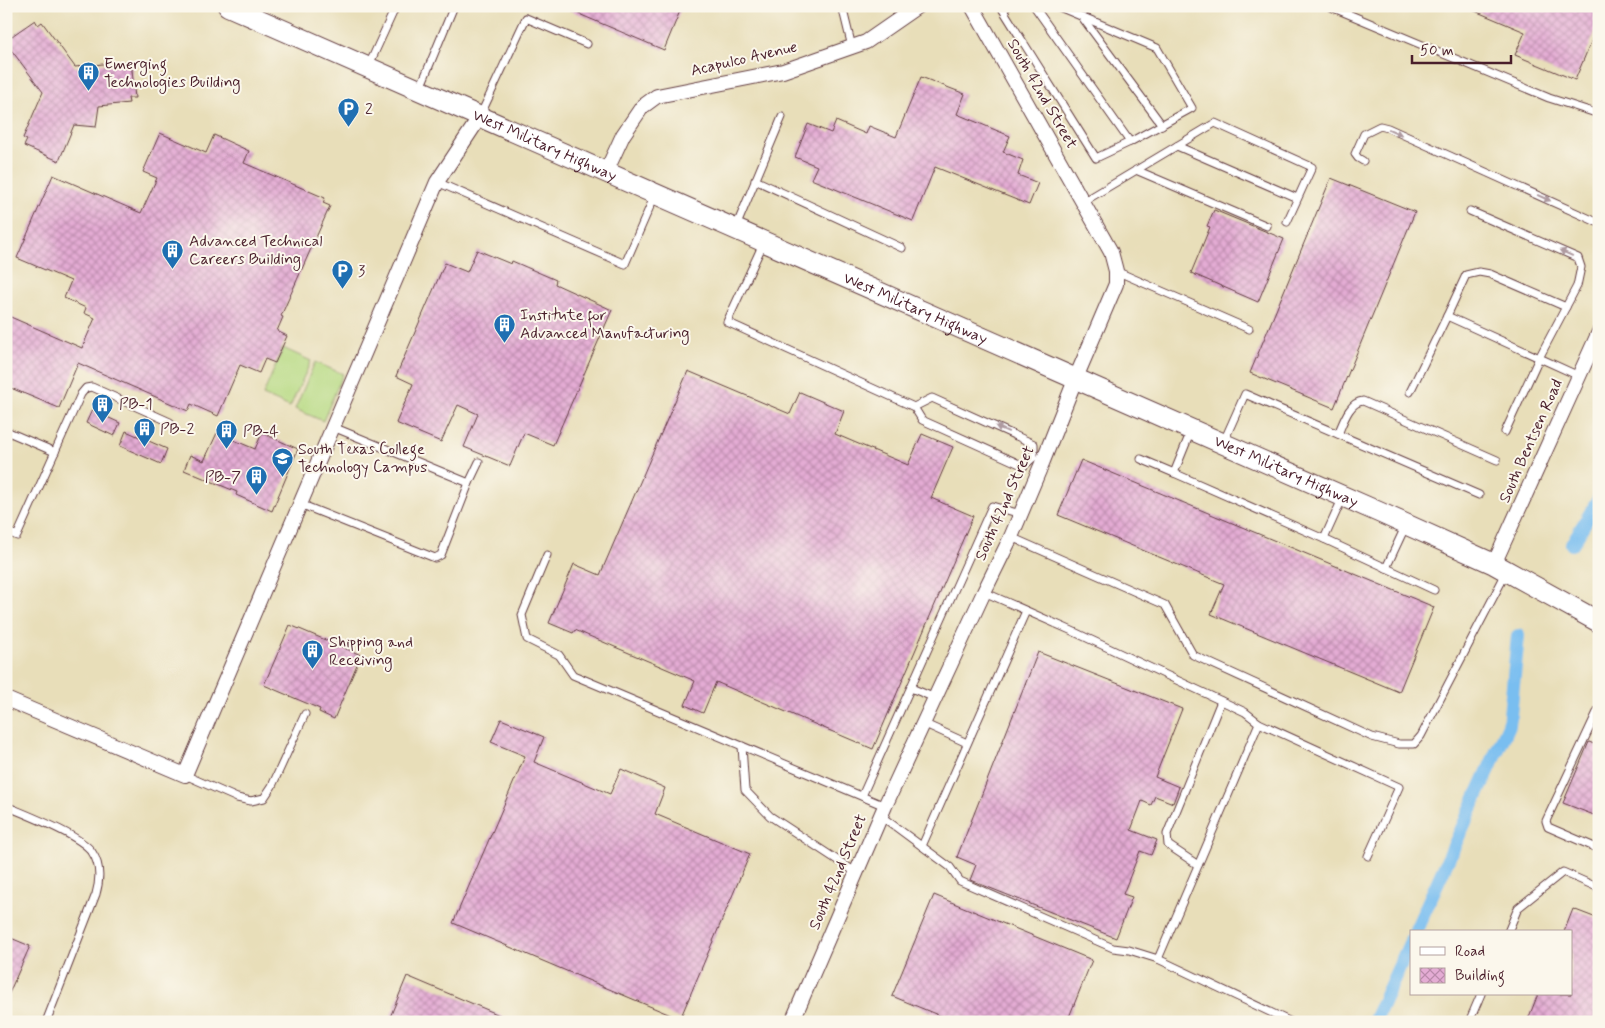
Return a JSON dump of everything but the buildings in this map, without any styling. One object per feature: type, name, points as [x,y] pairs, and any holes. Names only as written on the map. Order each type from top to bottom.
[{"type":"main road","name":"West Military Highway","points":[[228,6],[1407,525],[1501,568],[1599,622]]},
{"type":"street","name":"Acapulco Avenue","points":[[606,172],[623,135],[632,121],[642,108],[658,96],[783,71],[866,42],[918,6]]},
{"type":"street","name":"South 42nd Street","points":[[792,1022],[883,811],[1011,537],[1021,514],[1039,459],[1116,284],[1116,271],[1111,252],[972,6]]},
{"type":"street","points":[[6,699],[185,775],[438,182],[480,117]]},
{"type":"street","name":"South Bentsen Road","points":[[1501,568],[1579,376],[1599,332]]},
{"type":"lane","points":[[368,68],[396,6]]},
{"type":"lane","points":[[419,90],[454,6]]},
{"type":"lane","points":[[842,6],[852,47]]},
{"type":"lane","points":[[1008,6],[1003,10],[1096,158],[1130,142],[1192,108],[1157,48],[1056,6]]},
{"type":"lane","points":[[1034,6],[1130,142]]},
{"type":"lane","points":[[1329,6],[1549,98],[1599,114]]},
{"type":"lane","points":[[1082,17],[1162,125]]},
{"type":"lane","points":[[480,117],[526,18],[587,44]]},
{"type":"lane","points":[[735,229],[782,117]]},
{"type":"lane","points":[[1083,202],[1215,123],[1312,167],[1286,222]]},
{"type":"lane","points":[[1363,161],[1355,154],[1364,134],[1380,126],[1388,128],[1599,223]]},
{"type":"lane","points":[[1177,146],[1297,198]]},
{"type":"lane","points":[[1136,170],[1268,226]]},
{"type":"lane","points":[[756,180],[902,248]]},
{"type":"lane","points":[[438,182],[625,264],[656,194]]},
{"type":"lane","points":[[1470,210],[1578,258],[1581,267],[1580,277],[1505,432]]},
{"type":"lane","points":[[764,242],[727,322],[914,407],[922,420],[1024,466],[1039,459],[1034,444],[932,398],[914,407]]},
{"type":"lane","points":[[1116,271],[1249,329]]},
{"type":"lane","points":[[1410,392],[1466,275],[1479,272],[1490,274],[1566,307]]},
{"type":"lane","points":[[1447,316],[1579,376]]},
{"type":"lane","points":[[6,532],[17,536],[81,394],[86,388],[92,387],[170,422]]},
{"type":"lane","points":[[1223,444],[1245,394],[1479,495]]},
{"type":"lane","points":[[1338,434],[1353,405],[1358,401],[1363,401],[1497,460]]},
{"type":"lane","points":[[333,427],[469,483]]},
{"type":"lane","points":[[6,431],[55,452]]},
{"type":"lane","points":[[1174,473],[1192,431]]},
{"type":"lane","points":[[1141,459],[1324,539],[1434,590]]},
{"type":"lane","points":[[300,504],[435,558],[441,555],[479,462]]},
{"type":"lane","points":[[1324,539],[1344,497]]},
{"type":"lane","points":[[862,796],[992,506],[1021,514]]},
{"type":"lane","points":[[1386,568],[1407,525]]},
{"type":"lane","points":[[1011,537],[1165,605],[1193,655],[1372,737],[1399,744],[1414,744],[1421,736],[1501,568]]},
{"type":"lane","points":[[547,555],[522,615],[527,638],[558,655],[573,675],[862,796],[883,811],[922,846],[950,867],[960,881],[1113,948],[1129,950],[1158,959],[1291,1022]]},
{"type":"lane","points":[[984,592],[1221,700],[1245,712],[1259,723],[1399,787],[1368,856]]},
{"type":"lane","points":[[922,846],[1026,611]]},
{"type":"lane","points":[[911,688],[935,698]]},
{"type":"lane","points":[[1198,865],[1168,845],[1168,834],[1221,700]]},
{"type":"lane","points":[[1599,708],[1597,717],[1546,821],[1548,827],[1599,849]]},
{"type":"lane","points":[[185,775],[237,798],[251,802],[264,798],[272,786],[305,714]]},
{"type":"lane","points":[[923,723],[967,743]]},
{"type":"lane","points":[[1158,959],[1259,723]]},
{"type":"lane","points":[[742,746],[745,790],[770,816],[856,873]]},
{"type":"lane","points":[[6,806],[74,838],[92,852],[98,866],[99,884],[96,894],[46,1022]]},
{"type":"lane","points":[[1509,930],[1518,908],[1563,872],[1599,888]]},
{"type":"lane","points":[[1469,1022],[1480,996]]},
{"type":"green space","points":[[283,348],[311,361],[290,407],[263,395]]},
{"type":"green space","points":[[315,362],[343,374],[323,421],[295,409]]},
{"type":"waterway","points":[[1572,544],[1599,499]]},
{"type":"waterway","points":[[1416,930],[1509,725],[1518,636]]},
{"type":"waterway","points":[[1374,1022],[1410,943]]},
{"type":"place","name":"Emerging Technologies Building","points":[[88,92]]},
{"type":"place","name":"2","points":[[349,128]]},
{"type":"place","name":"Advanced Technical Careers Building","points":[[173,269]]},
{"type":"place","name":"3","points":[[342,290]]},
{"type":"place","name":"Institute for Advanced Manufacturing","points":[[504,343]]},
{"type":"place","name":"PB-1","points":[[103,423]]},
{"type":"place","name":"PB-2","points":[[144,448]]},
{"type":"place","name":"PB-4","points":[[227,450]]},
{"type":"place","name":"South Texas College Technology Campus","points":[[282,477]]},
{"type":"place","name":"PB-7","points":[[257,496]]},
{"type":"place","name":"Shipping and Receiving","points":[[313,670]]}]
